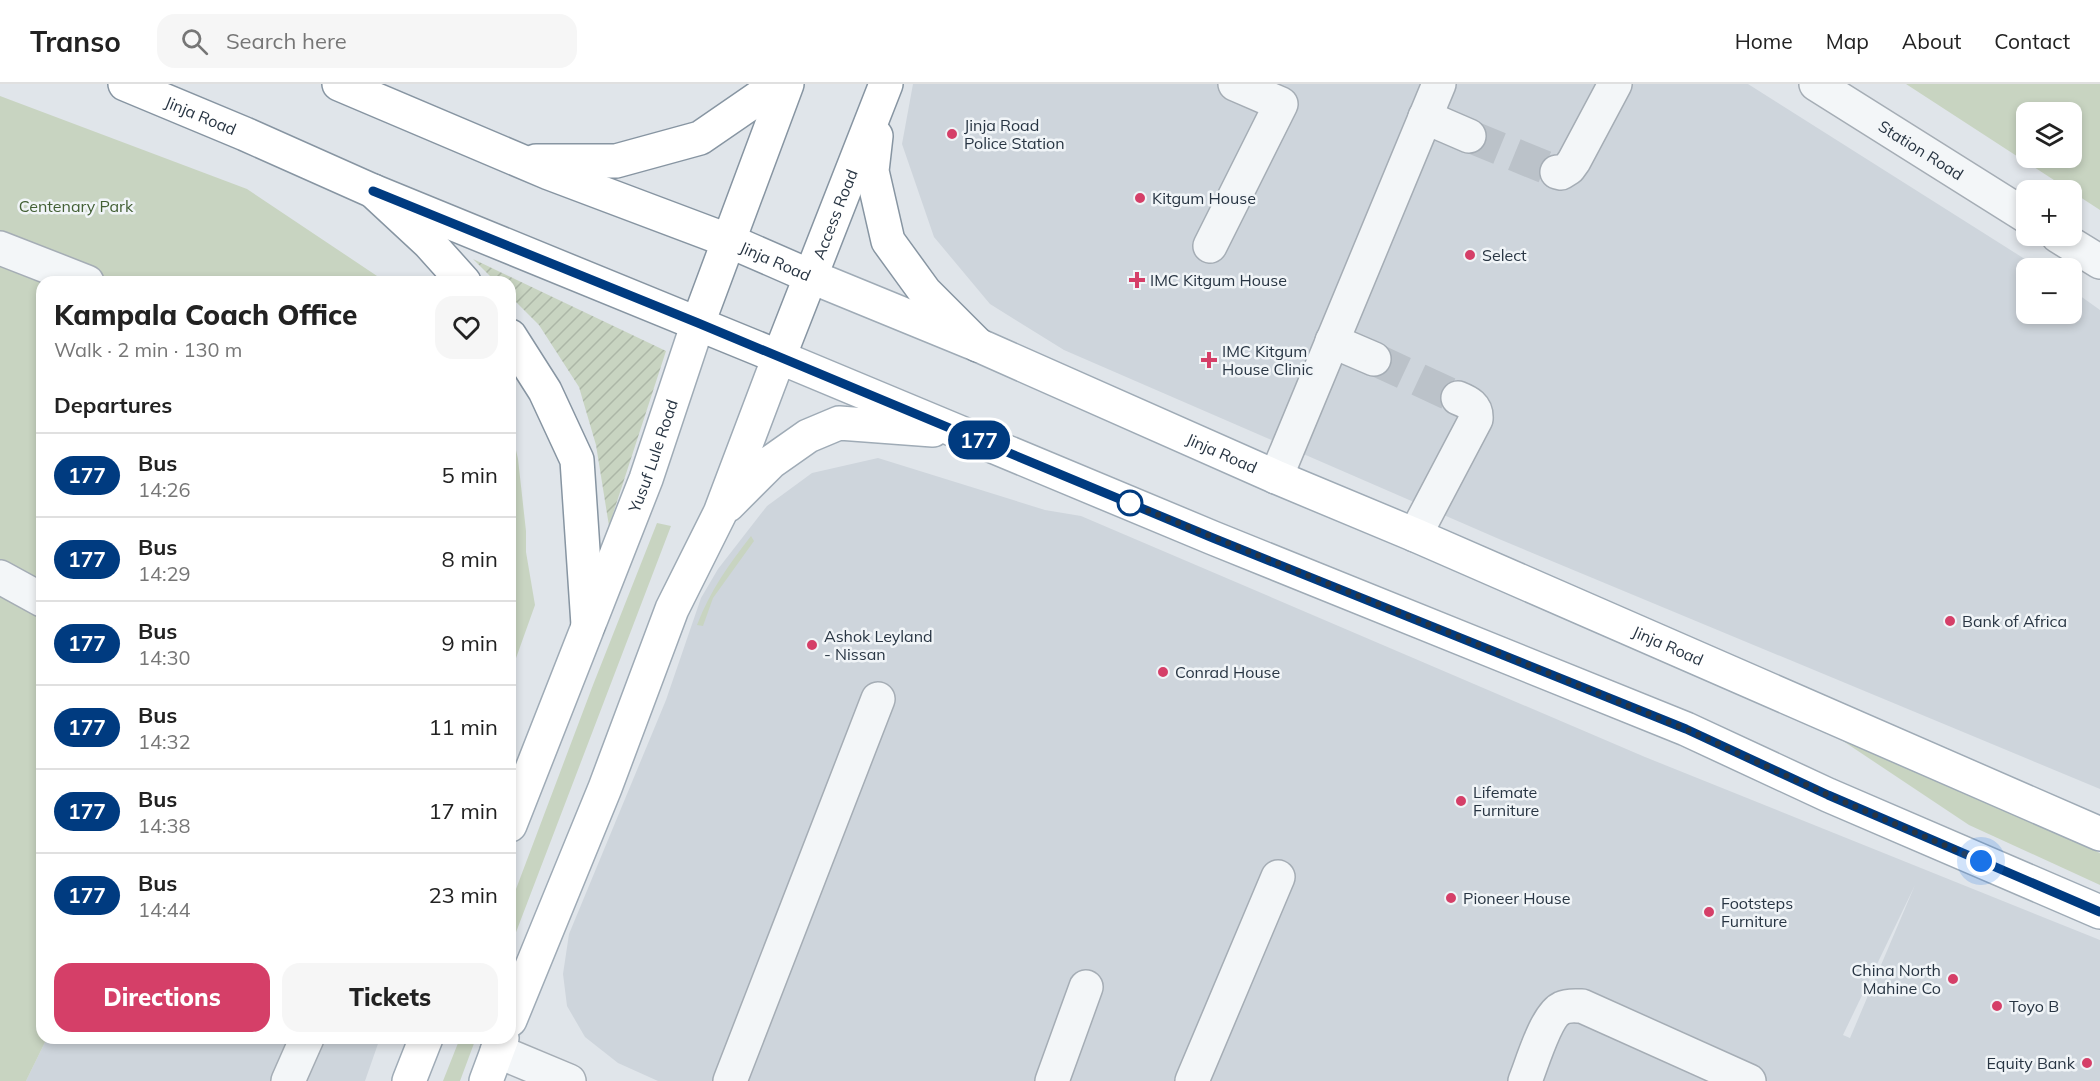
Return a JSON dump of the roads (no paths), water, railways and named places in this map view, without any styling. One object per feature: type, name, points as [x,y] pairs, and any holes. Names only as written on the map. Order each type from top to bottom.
[{"type":"main road","name":"Jinja Road","points":[[125,84],[246,134],[373,191]]},
{"type":"main road","name":"Jinja Road","points":[[339,84],[520,161],[727,240],[978,345],[1276,477],[1415,535],[2100,834]]},
{"type":"main road","points":[[520,161],[616,161],[700,138],[775,84]]},
{"type":"main road","name":"Yusuf Lule Road","points":[[516,810],[646,479],[727,240],[788,84]]},
{"type":"main road","points":[[882,97],[872,171],[888,240],[925,292],[978,345]]},
{"type":"main road","name":"Access Road","points":[[720,513],[882,97]]},
{"type":"main road","points":[[373,191],[429,243],[459,276]]},
{"type":"main road","points":[[373,191],[698,323],[1213,538],[1686,729],[1828,795],[2100,912]]},
{"type":"main road","points":[[516,345],[545,391],[577,460],[588,625]]},
{"type":"main road","points":[[516,1005],[605,788],[672,609],[720,513],[771,462],[808,436],[839,423],[961,432]]},
{"type":"main road","points":[[409,1081],[424,1044]]},
{"type":"main road","points":[[486,1081],[500,1044]]},
{"type":"street","points":[[1210,246],[1287,94],[1235,84]]},
{"type":"street","points":[[1276,477],[1439,84]]},
{"type":"street","points":[[1557,172],[1561,173],[1569,168],[1574,161],[1615,84]]},
{"type":"street","name":"Station Road","points":[[1816,84],[2016,210]]},
{"type":"street","points":[[1425,117],[1469,136]]},
{"type":"street","points":[[2074,246],[2100,262]]},
{"type":"street","points":[[0,248],[72,276]]},
{"type":"street","points":[[1332,341],[1374,359]]},
{"type":"street","points":[[1415,535],[1476,419],[1475,409],[1470,403],[1458,398]]},
{"type":"street","points":[[0,577],[36,597]]},
{"type":"street","points":[[730,1081],[878,699]]},
{"type":"street","points":[[1192,1081],[1278,877]]},
{"type":"street","points":[[1052,1081],[1086,987]]},
{"type":"street","points":[[1524,1081],[1550,1021],[1560,1008],[1571,1005],[1582,1006],[1749,1081]]},
{"type":"street","points":[[288,1081],[304,1044]]},
{"type":"street","points":[[500,1044],[569,1081]]},
{"type":"tunnel","points":[[1469,136],[1557,172]]},
{"type":"tunnel","points":[[1374,359],[1458,398]]},
{"type":"place","name":"Jinja Road Police Station","points":[[952,134]]},
{"type":"place","name":"Kitgum House","points":[[1140,198]]},
{"type":"place","name":"Select","points":[[1470,255]]},
{"type":"place","name":"IMC Kitgum House","points":[[1137,280]]},
{"type":"place","name":"IMC Kitgum House Clinic","points":[[1209,360]]},
{"type":"place","name":"Bank of Africa","points":[[1950,621]]},
{"type":"place","name":"Ashok Leyland - Nissan","points":[[812,645]]},
{"type":"place","name":"Conrad House","points":[[1163,672]]},
{"type":"place","name":"Lifemate Furniture","points":[[1461,801]]},
{"type":"place","name":"Pioneer House","points":[[1451,898]]},
{"type":"place","name":"Footsteps Furniture","points":[[1709,912]]},
{"type":"place","name":"China North Mahine Co","points":[[1953,979]]},
{"type":"place","name":"Toyo B","points":[[1997,1006]]},
{"type":"place","name":"Equity Bank","points":[[2087,1063]]},
{"type":"park label","name":"Centenary Park","points":[[76,206]]}]
